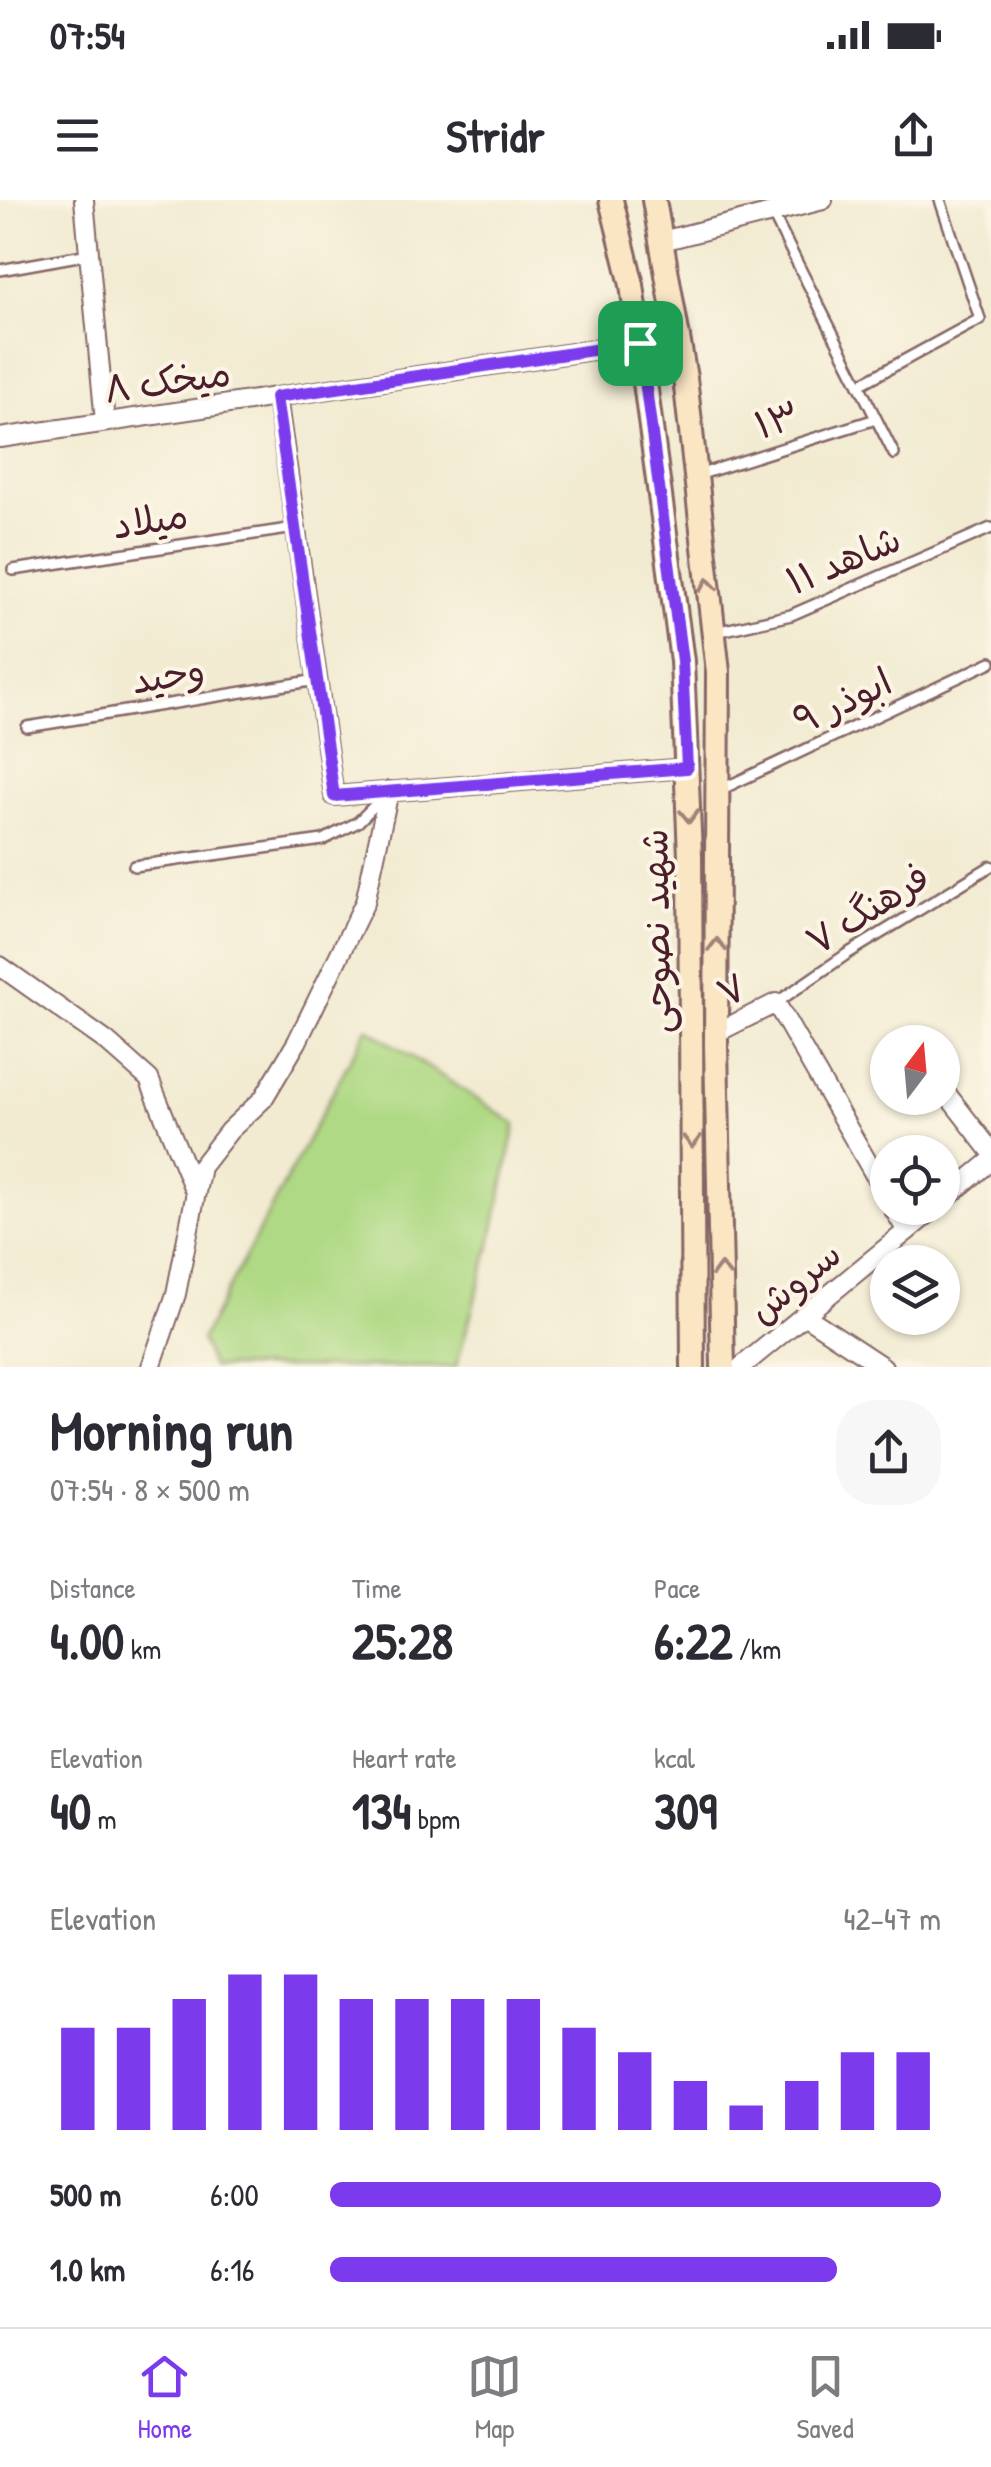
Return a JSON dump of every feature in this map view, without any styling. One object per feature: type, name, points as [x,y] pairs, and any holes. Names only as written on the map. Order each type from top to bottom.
[{"type":"main road","name":"شهید نصوحی","points":[[611,200],[632,286],[682,661],[687,768],[692,1367]]},
{"type":"main road","name":"شهید نصوحی","points":[[654,200],[684,378],[718,672],[716,1032],[722,1367]]},
{"type":"main road","points":[[692,1224],[720,1220]]},
{"type":"street","points":[[84,200],[105,422]]},
{"type":"street","points":[[662,241],[823,200]]},
{"type":"street","name":"میخک ۸","points":[[0,438],[640,343]]},
{"type":"street","points":[[276,397],[334,796],[687,768]]},
{"type":"street","points":[[151,1367],[176,1294],[201,1168],[229,1131],[263,1099],[297,1042],[366,902],[389,791]]},
{"type":"street","points":[[0,966],[106,1041],[149,1079],[195,1193]]},
{"type":"street","points":[[776,1003],[870,1167]]},
{"type":"street","name":"۷","points":[[716,1032],[776,1003]]},
{"type":"street","points":[[960,1111],[991,1150]]},
{"type":"street","points":[[960,1186],[991,1161]]},
{"type":"street","points":[[903,1225],[907,1231]]},
{"type":"street","name":"سروش","points":[[742,1367],[914,1225]]},
{"type":"street","points":[[804,1316],[883,1367]]},
{"type":"lane","points":[[859,385],[980,319],[940,200]]},
{"type":"lane","points":[[771,211],[894,454]]},
{"type":"lane","points":[[0,270],[89,254]]},
{"type":"lane","name":"۱۳","points":[[696,476],[876,418]]},
{"type":"lane","name":"میلاد","points":[[13,570],[296,528]]},
{"type":"lane","name":"شاهد ۱۱","points":[[714,633],[790,615],[991,528]]},
{"type":"lane","name":"ابوذر ۹","points":[[718,791],[991,662]]},
{"type":"lane","name":"وحید","points":[[28,727],[318,680]]},
{"type":"lane","points":[[134,866],[323,840],[358,822],[389,791]]},
{"type":"lane","name":"فرهنگ ۷","points":[[776,1003],[847,954],[991,866]]},
{"type":"green space","points":[[367,1028],[516,1124],[490,1247],[456,1367],[212,1367],[201,1340]]},
{"type":"route","points":[[640,343],[682,661],[687,768],[334,796],[276,397],[640,343]]}]
